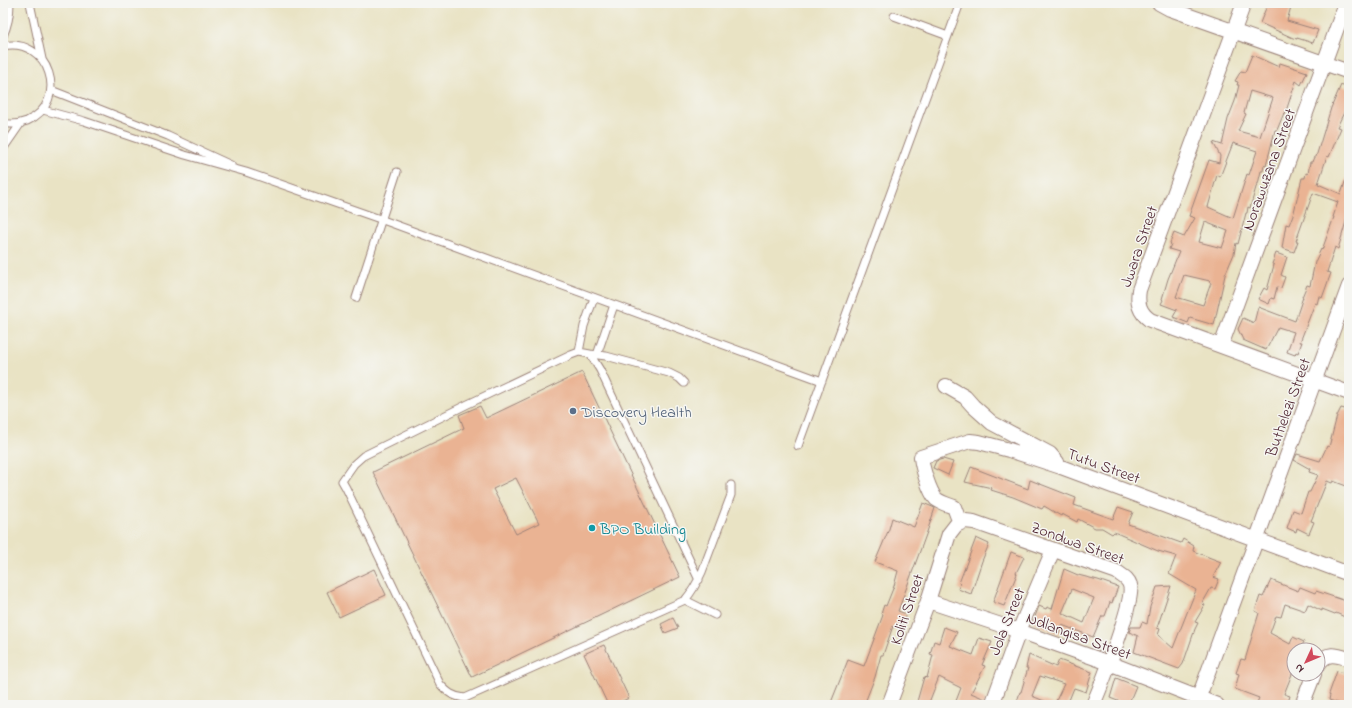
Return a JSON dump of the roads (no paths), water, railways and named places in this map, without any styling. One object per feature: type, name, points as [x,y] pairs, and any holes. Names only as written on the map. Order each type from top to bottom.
[{"type":"street","points":[[1159,3],[1170,9],[1349,72]]},
{"type":"street","name":"Jwara Street","points":[[1244,3],[1139,290],[1138,305],[1141,312],[1150,320],[1349,393]]},
{"type":"street","name":"Norawuzana Street","points":[[1221,346],[1346,3]]},
{"type":"street","name":"Buthelezi Street","points":[[1198,702],[1349,286]]},
{"type":"street","points":[[946,386],[965,397],[992,423],[1050,454],[1061,467]]},
{"type":"street","name":"Tutu Street","points":[[958,524],[954,507],[937,500],[933,494],[921,456],[956,444],[970,441],[979,442],[1061,467],[1349,574]]},
{"type":"street","name":"Zondwa Street","points":[[958,524],[965,521],[974,522],[1117,572],[1128,580],[1131,586],[1130,594],[1109,663]]},
{"type":"street","name":"Koliti Street","points":[[889,705],[928,601],[949,534],[958,524]]},
{"type":"street","name":"Jola Street","points":[[992,705],[1019,631],[1053,550]]},
{"type":"street","name":"Ndlangisa Street","points":[[928,601],[1109,663],[1198,702],[1217,705]]},
{"type":"street","points":[[1326,656],[1331,654],[1349,659]]},
{"type":"street","points":[[1093,705],[1109,663]]},
{"type":"street","points":[[1302,705],[1311,682]]},
{"type":"lane","points":[[3,36],[7,28],[10,15],[10,3]]},
{"type":"lane","points":[[3,123],[21,123],[33,118],[43,110],[51,90],[50,73],[42,59],[30,3]]},
{"type":"lane","points":[[798,446],[960,3]]},
{"type":"lane","points":[[894,16],[948,36]]},
{"type":"lane","points":[[3,46],[21,46],[33,51],[42,59]]},
{"type":"lane","points":[[51,90],[168,136],[246,172]]},
{"type":"lane","points":[[43,110],[84,121],[185,155],[246,172],[380,219],[822,381]]},
{"type":"lane","points":[[3,149],[21,123]]},
{"type":"lane","points":[[356,298],[396,172]]},
{"type":"lane","points":[[579,352],[584,326],[594,298]]},
{"type":"lane","points":[[614,305],[594,354],[603,377],[699,580]]},
{"type":"lane","points":[[684,383],[669,373],[594,354],[579,352],[468,404],[363,456],[354,464],[342,481],[440,684],[447,692],[457,697],[465,698],[685,600],[696,587],[699,580],[731,495],[732,485]]},
{"type":"lane","points":[[685,600],[715,615]]},
{"type":"place","name":"Discovery Health","points":[[573,411]]},
{"type":"place","name":"BPO Building","points":[[592,528]]}]
